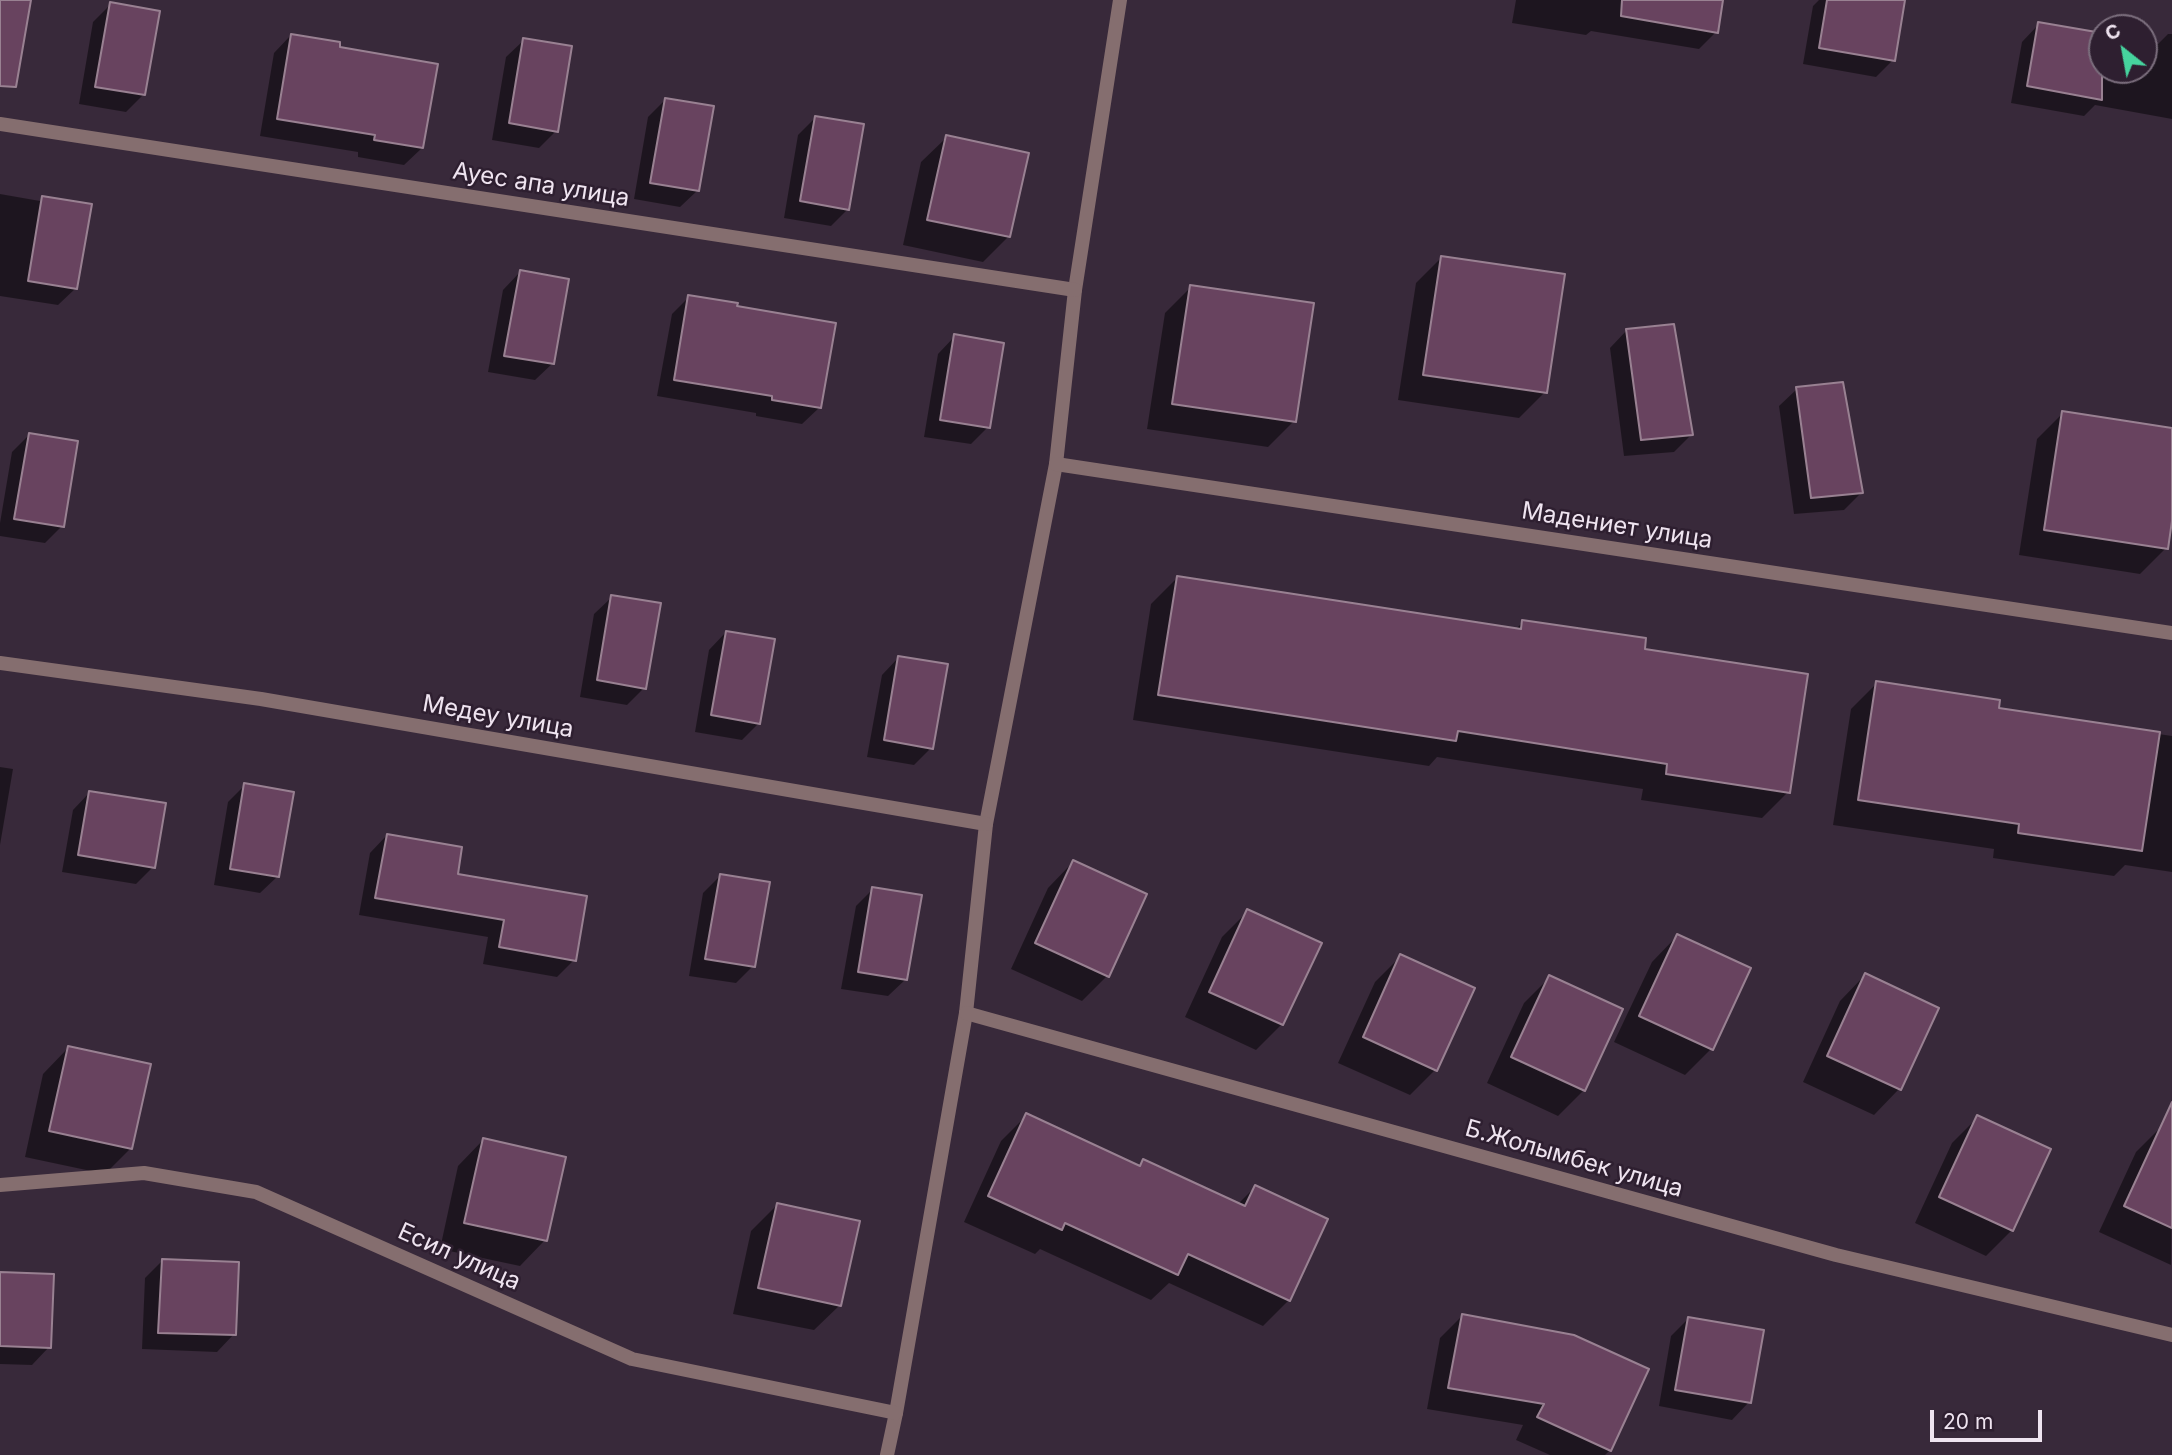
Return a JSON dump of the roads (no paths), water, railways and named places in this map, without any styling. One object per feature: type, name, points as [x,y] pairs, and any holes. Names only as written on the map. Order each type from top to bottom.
[{"type":"street","points":[[887,1455],[897,1413],[966,1013],[986,824],[1056,464],[1075,290],[1120,0]]},
{"type":"street","name":"Ауес апа улица","points":[[0,124],[1075,290]]},
{"type":"street","name":"Мадениет улица","points":[[1056,464],[2172,633]]},
{"type":"street","name":"Медеу улица","points":[[0,663],[261,699],[986,824]]},
{"type":"street","name":"Б.Жолымбек улица","points":[[966,1013],[1836,1255],[2172,1335]]},
{"type":"street","name":"Есил улица","points":[[0,1185],[144,1173],[256,1192],[632,1359],[897,1413]]}]
